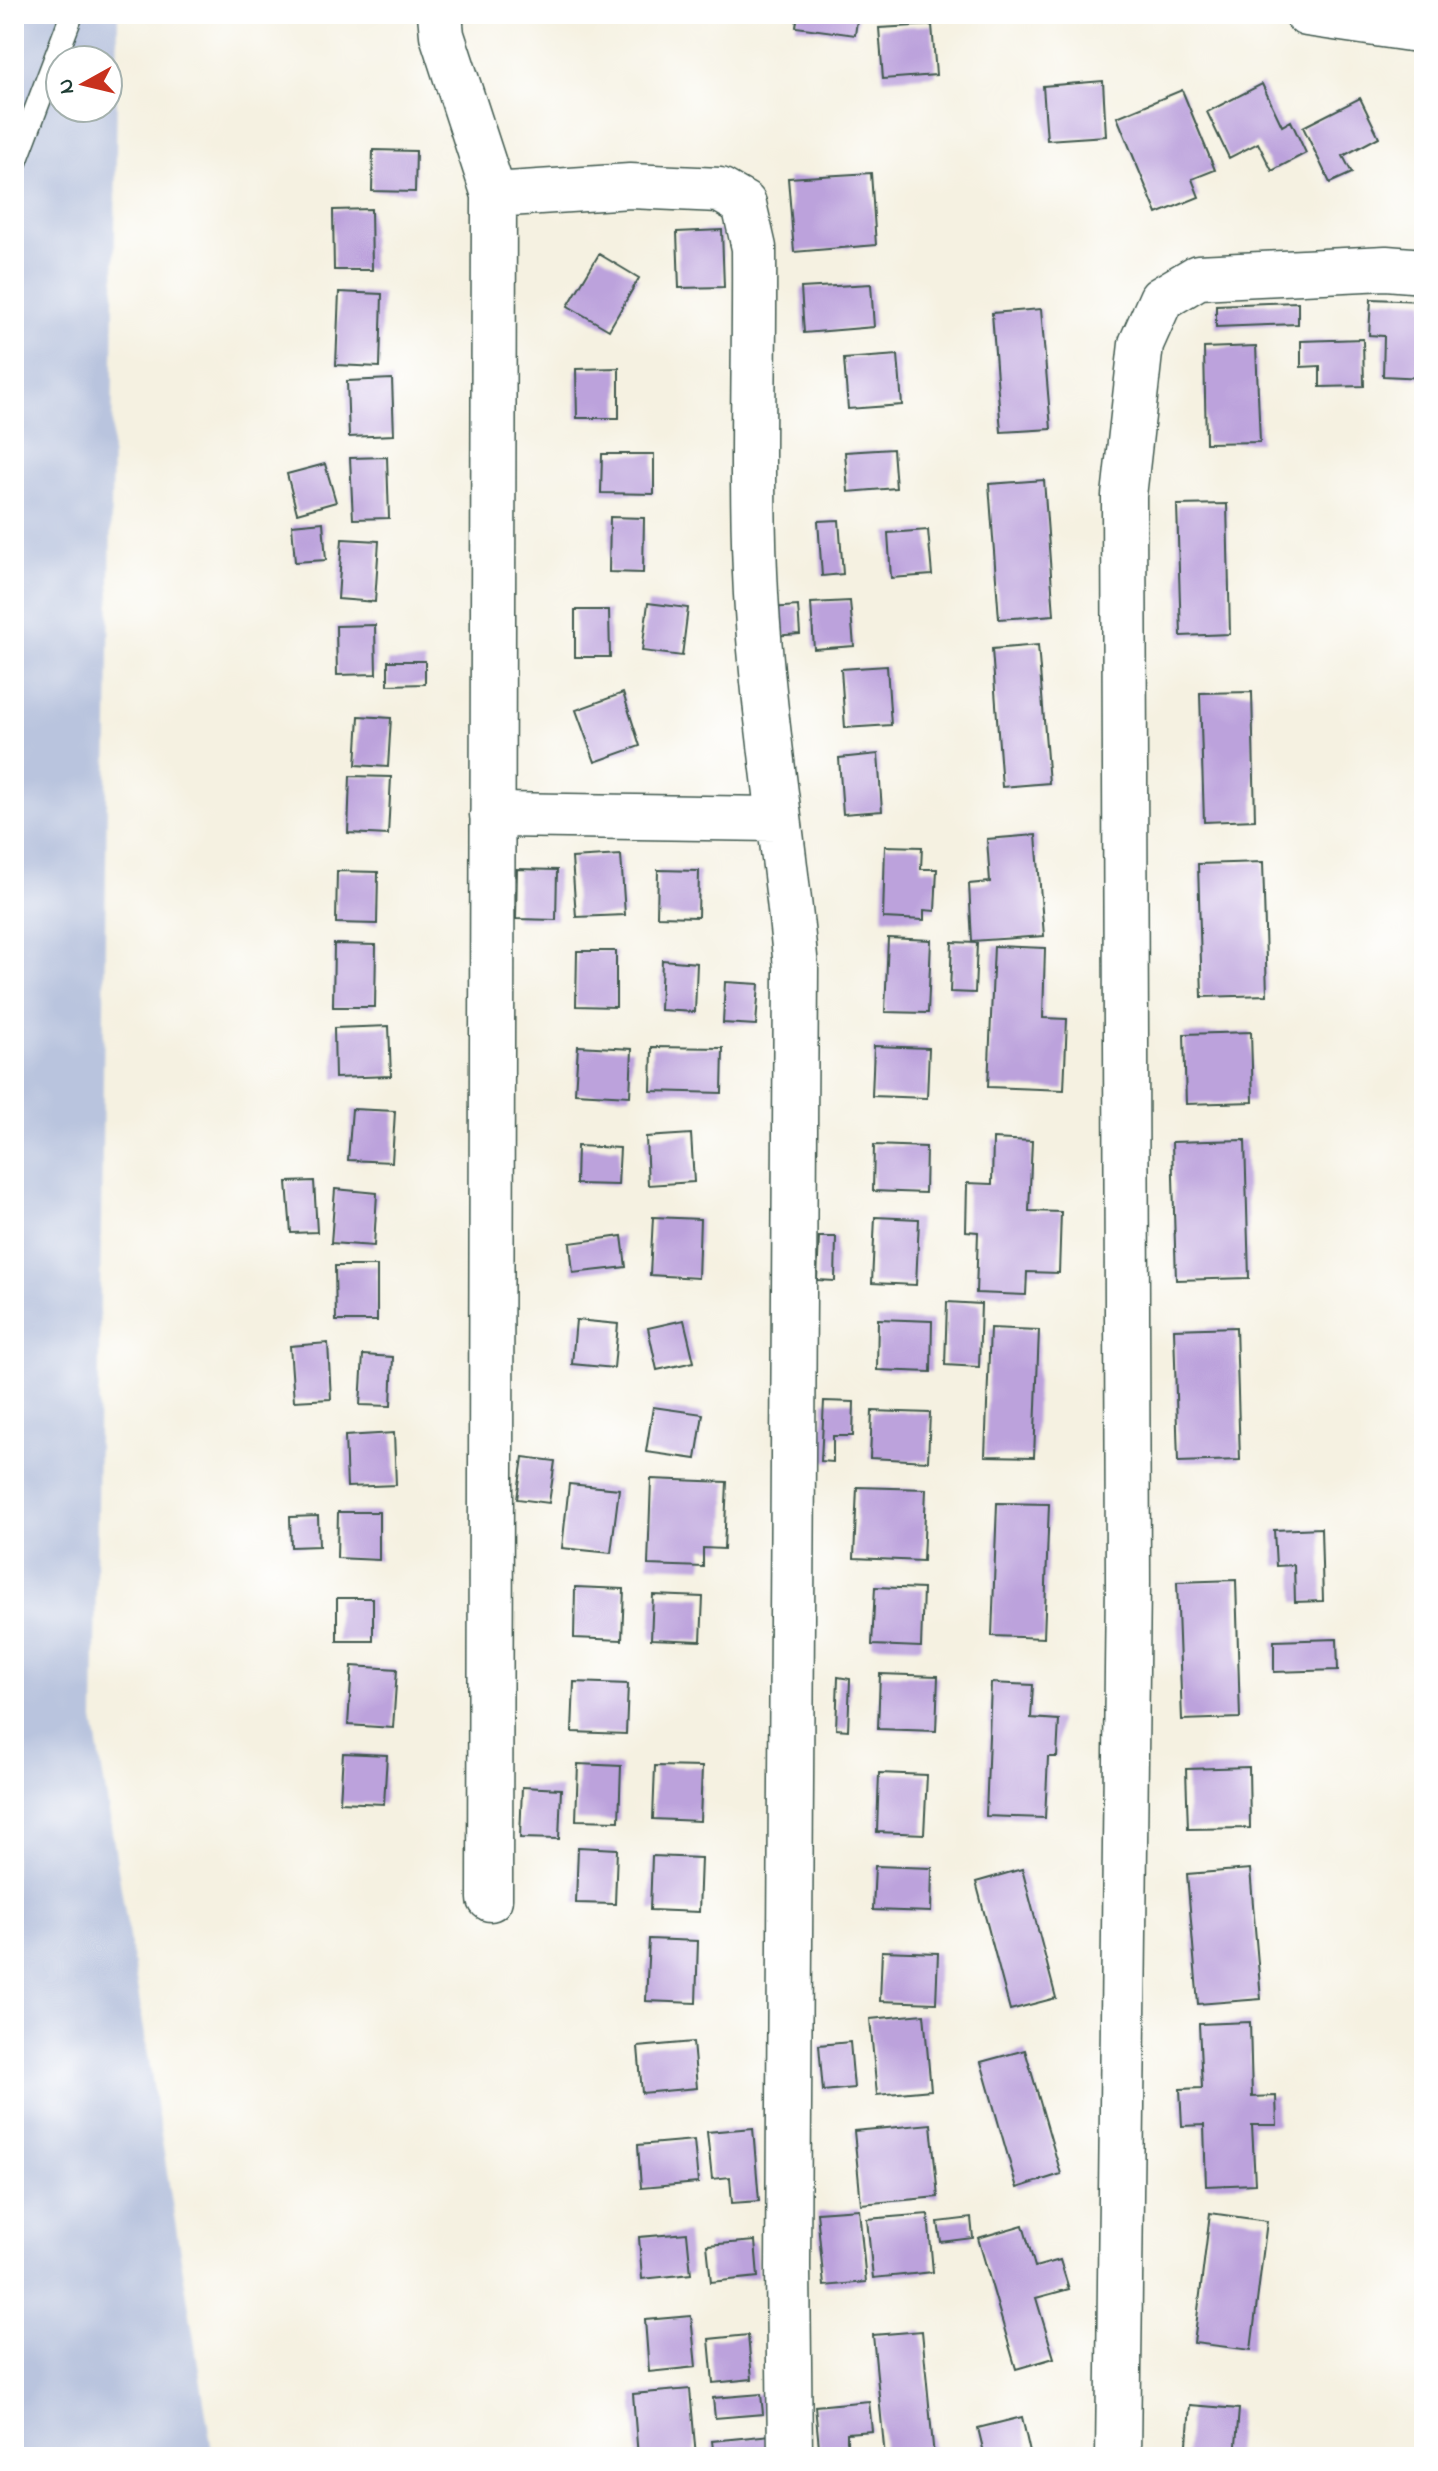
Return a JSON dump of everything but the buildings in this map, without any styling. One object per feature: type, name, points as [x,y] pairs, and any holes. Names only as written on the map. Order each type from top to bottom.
[{"type":"street","points":[[440,14],[442,35],[494,195],[490,1899]]},
{"type":"street","points":[[1307,14],[1424,31]]},
{"type":"street","points":[[494,195],[630,186],[720,190],[744,204],[754,248],[756,594],[777,819],[788,874],[796,968],[788,2251],[790,2457]]},
{"type":"street","points":[[1118,2457],[1128,1582],[1124,496],[1141,344],[1161,299],[1198,277],[1386,268],[1424,271]]},
{"type":"street","points":[[492,815],[777,819]]},
{"type":"lane","points":[[14,167],[72,14]]},
{"type":"shaded area","points":[[14,14],[118,14],[118,44],[44,44],[44,124],[116,124],[94,1720],[213,2457],[14,2457]]}]
